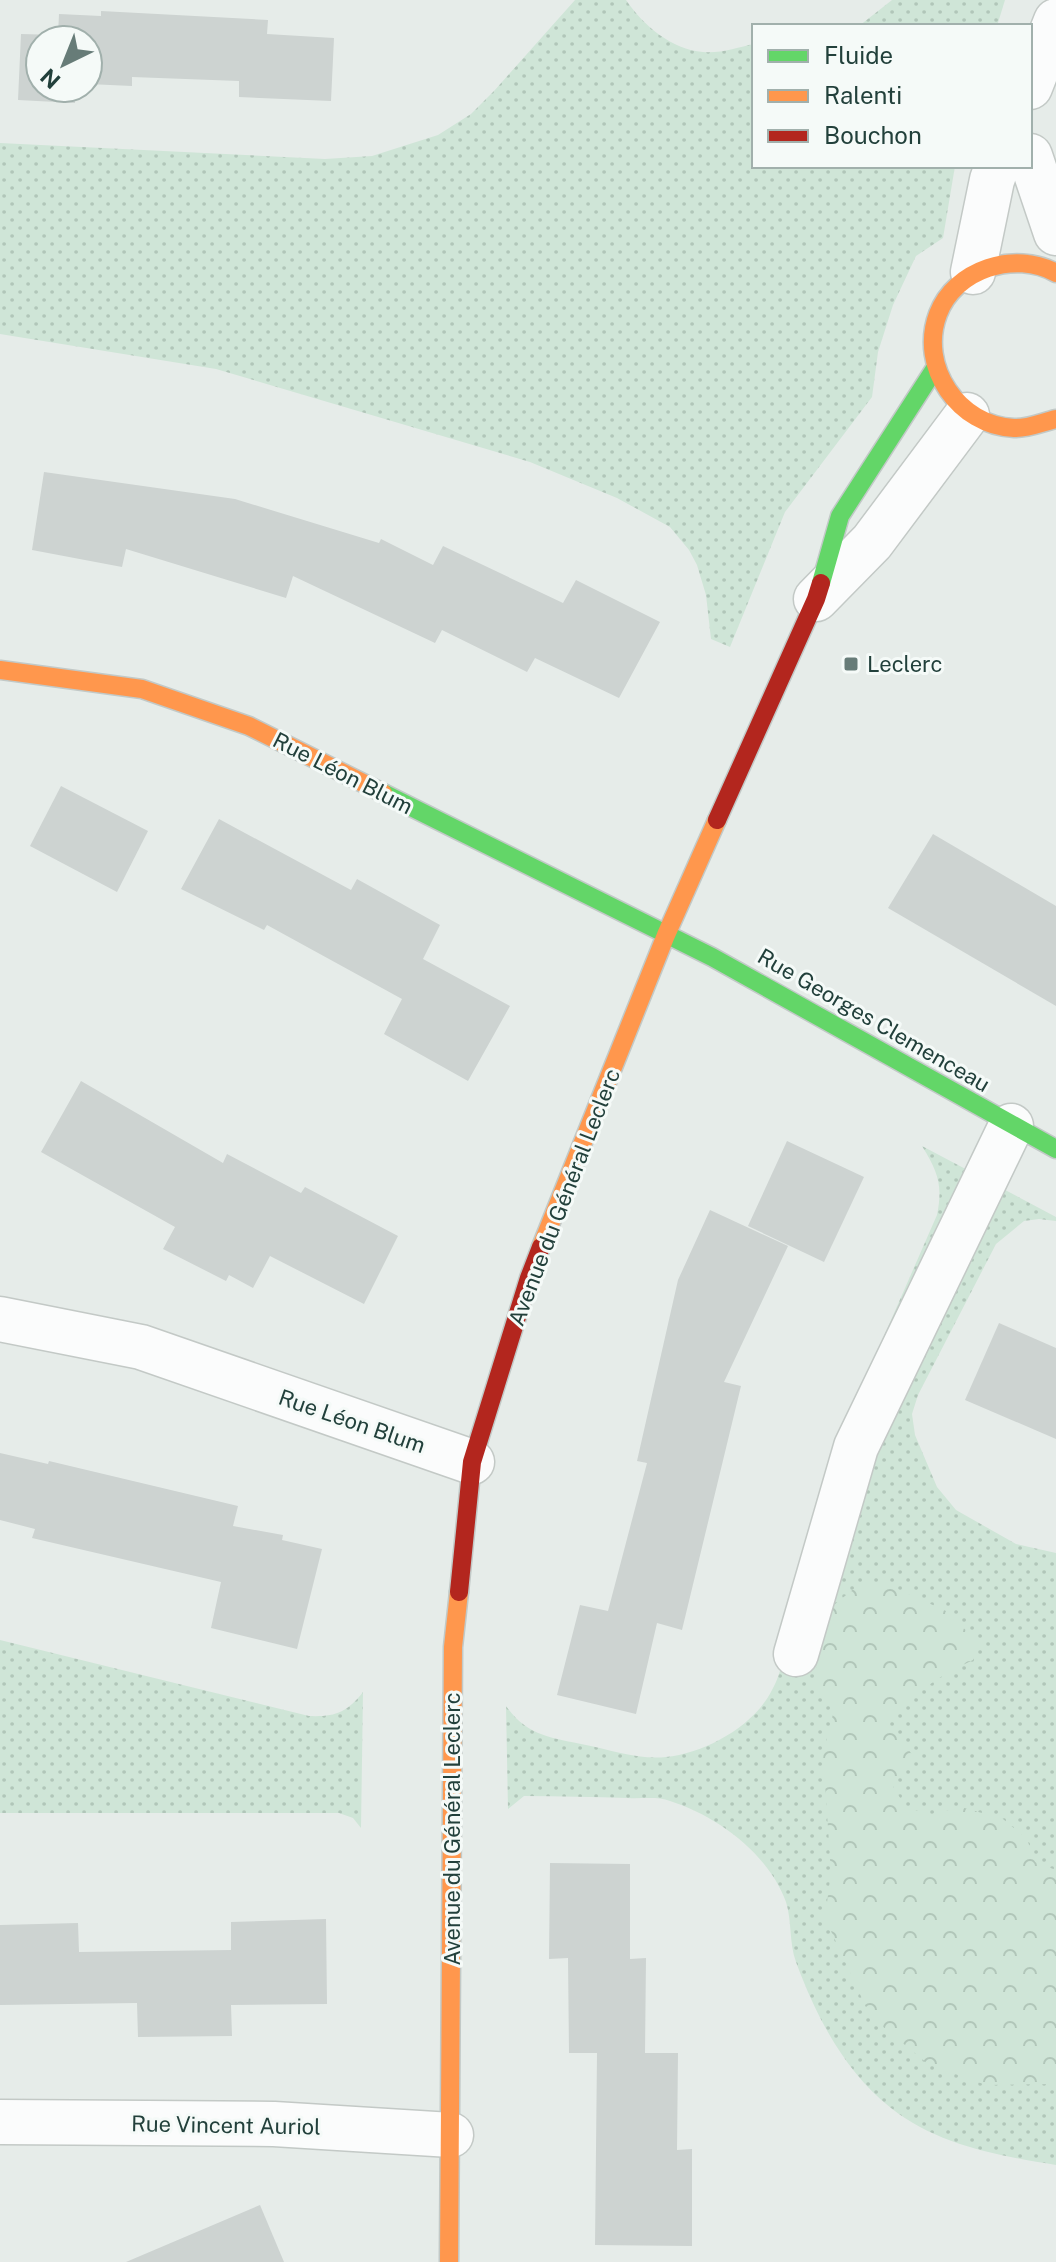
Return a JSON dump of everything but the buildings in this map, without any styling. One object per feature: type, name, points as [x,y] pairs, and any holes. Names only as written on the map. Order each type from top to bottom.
[{"type":"street","points":[[1032,82],[1056,21]]},
{"type":"street","points":[[1032,162],[1056,233]]},
{"type":"street","points":[[973,272],[996,168]]},
{"type":"street","points":[[1056,273],[1026,262],[1000,263],[973,272],[952,290],[938,314],[931,341],[934,370],[947,395],[967,415],[989,425],[1014,430],[1056,419]]},
{"type":"street","name":"Avenue du Général Leclerc","points":[[449,2262],[453,1647],[472,1462],[529,1278],[666,935],[816,599],[840,516],[934,370]]},
{"type":"street","name":"Avenue du Général Leclerc","points":[[816,599],[872,542],[967,415]]},
{"type":"street","name":"Rue Léon Blum","points":[[0,670],[142,689],[249,726],[666,935]]},
{"type":"street","name":"Rue Georges Clemenceau","points":[[666,935],[737,970],[1056,1149]]},
{"type":"street","points":[[796,1654],[856,1447],[1011,1126]]},
{"type":"street","name":"Rue Léon Blum","points":[[0,1319],[141,1347],[472,1462]]},
{"type":"street","name":"Rue Vincent Auriol","points":[[0,2122],[274,2124],[451,2135]]},
{"type":"green space","points":[[575,0],[626,0],[659,35],[680,47],[716,52],[752,44],[752,168],[955,168],[943,238],[916,256],[893,305],[878,352],[872,397],[785,512],[730,647],[711,639],[706,595],[689,550],[670,527],[617,498],[530,462],[216,369],[0,334],[0,143],[325,159],[372,156],[438,135],[471,114]]},
{"type":"green space","points":[[892,0],[1005,0],[998,24],[862,24]]},
{"type":"green space","points":[[922,1146],[1056,1217],[1056,1221],[1024,1221],[996,1244],[918,1395],[912,1414],[915,1435],[937,1487],[956,1510],[1016,1544],[1056,1553],[1056,2165],[991,2153],[949,2140],[909,2121],[874,2093],[846,2060],[822,2022],[794,1955],[788,1909],[778,1884],[754,1852],[723,1827],[688,1808],[655,1798],[524,1796],[508,1809],[506,1706],[523,1724],[541,1734],[656,1758],[712,1744],[741,1726],[764,1703],[776,1682],[785,1655],[856,1400],[937,1215],[938,1179]]},
{"type":"green space","points":[[861,1583],[891,1586],[946,1611],[979,1643],[973,1660],[927,1686],[887,1722],[914,1757],[891,1783],[905,1806],[928,1815],[961,1807],[1003,1819],[1027,1839],[1035,1862],[1056,1870],[1056,2084],[986,2085],[928,2064],[870,2016],[825,1918],[831,1872],[823,1754],[834,1710],[815,1682],[824,1613]]},
{"type":"green space","points":[[0,1640],[309,1716],[339,1712],[363,1692],[361,1828],[353,1818],[339,1813],[0,1813]]},
{"type":"traffic: fast","points":[[821,583],[840,516],[934,370]]},
{"type":"traffic: fast","points":[[383,793],[712,957],[1056,1149]]},
{"type":"traffic: slow","points":[[1056,273],[1023,263],[1005,264],[972,275],[946,298],[933,334],[939,373],[948,390],[976,417],[994,425],[1014,428],[1056,419]]},
{"type":"traffic: slow","points":[[0,670],[142,689],[249,726],[383,793]]},
{"type":"traffic: slow","points":[[541,1247],[666,935],[717,820]]},
{"type":"traffic: slow","points":[[449,2262],[453,1647],[459,1592]]},
{"type":"traffic: jam","points":[[717,820],[821,583]]},
{"type":"traffic: jam","points":[[459,1592],[472,1462],[541,1247]]},
{"type":"place","name":"Leclerc","points":[[851,664]]}]
